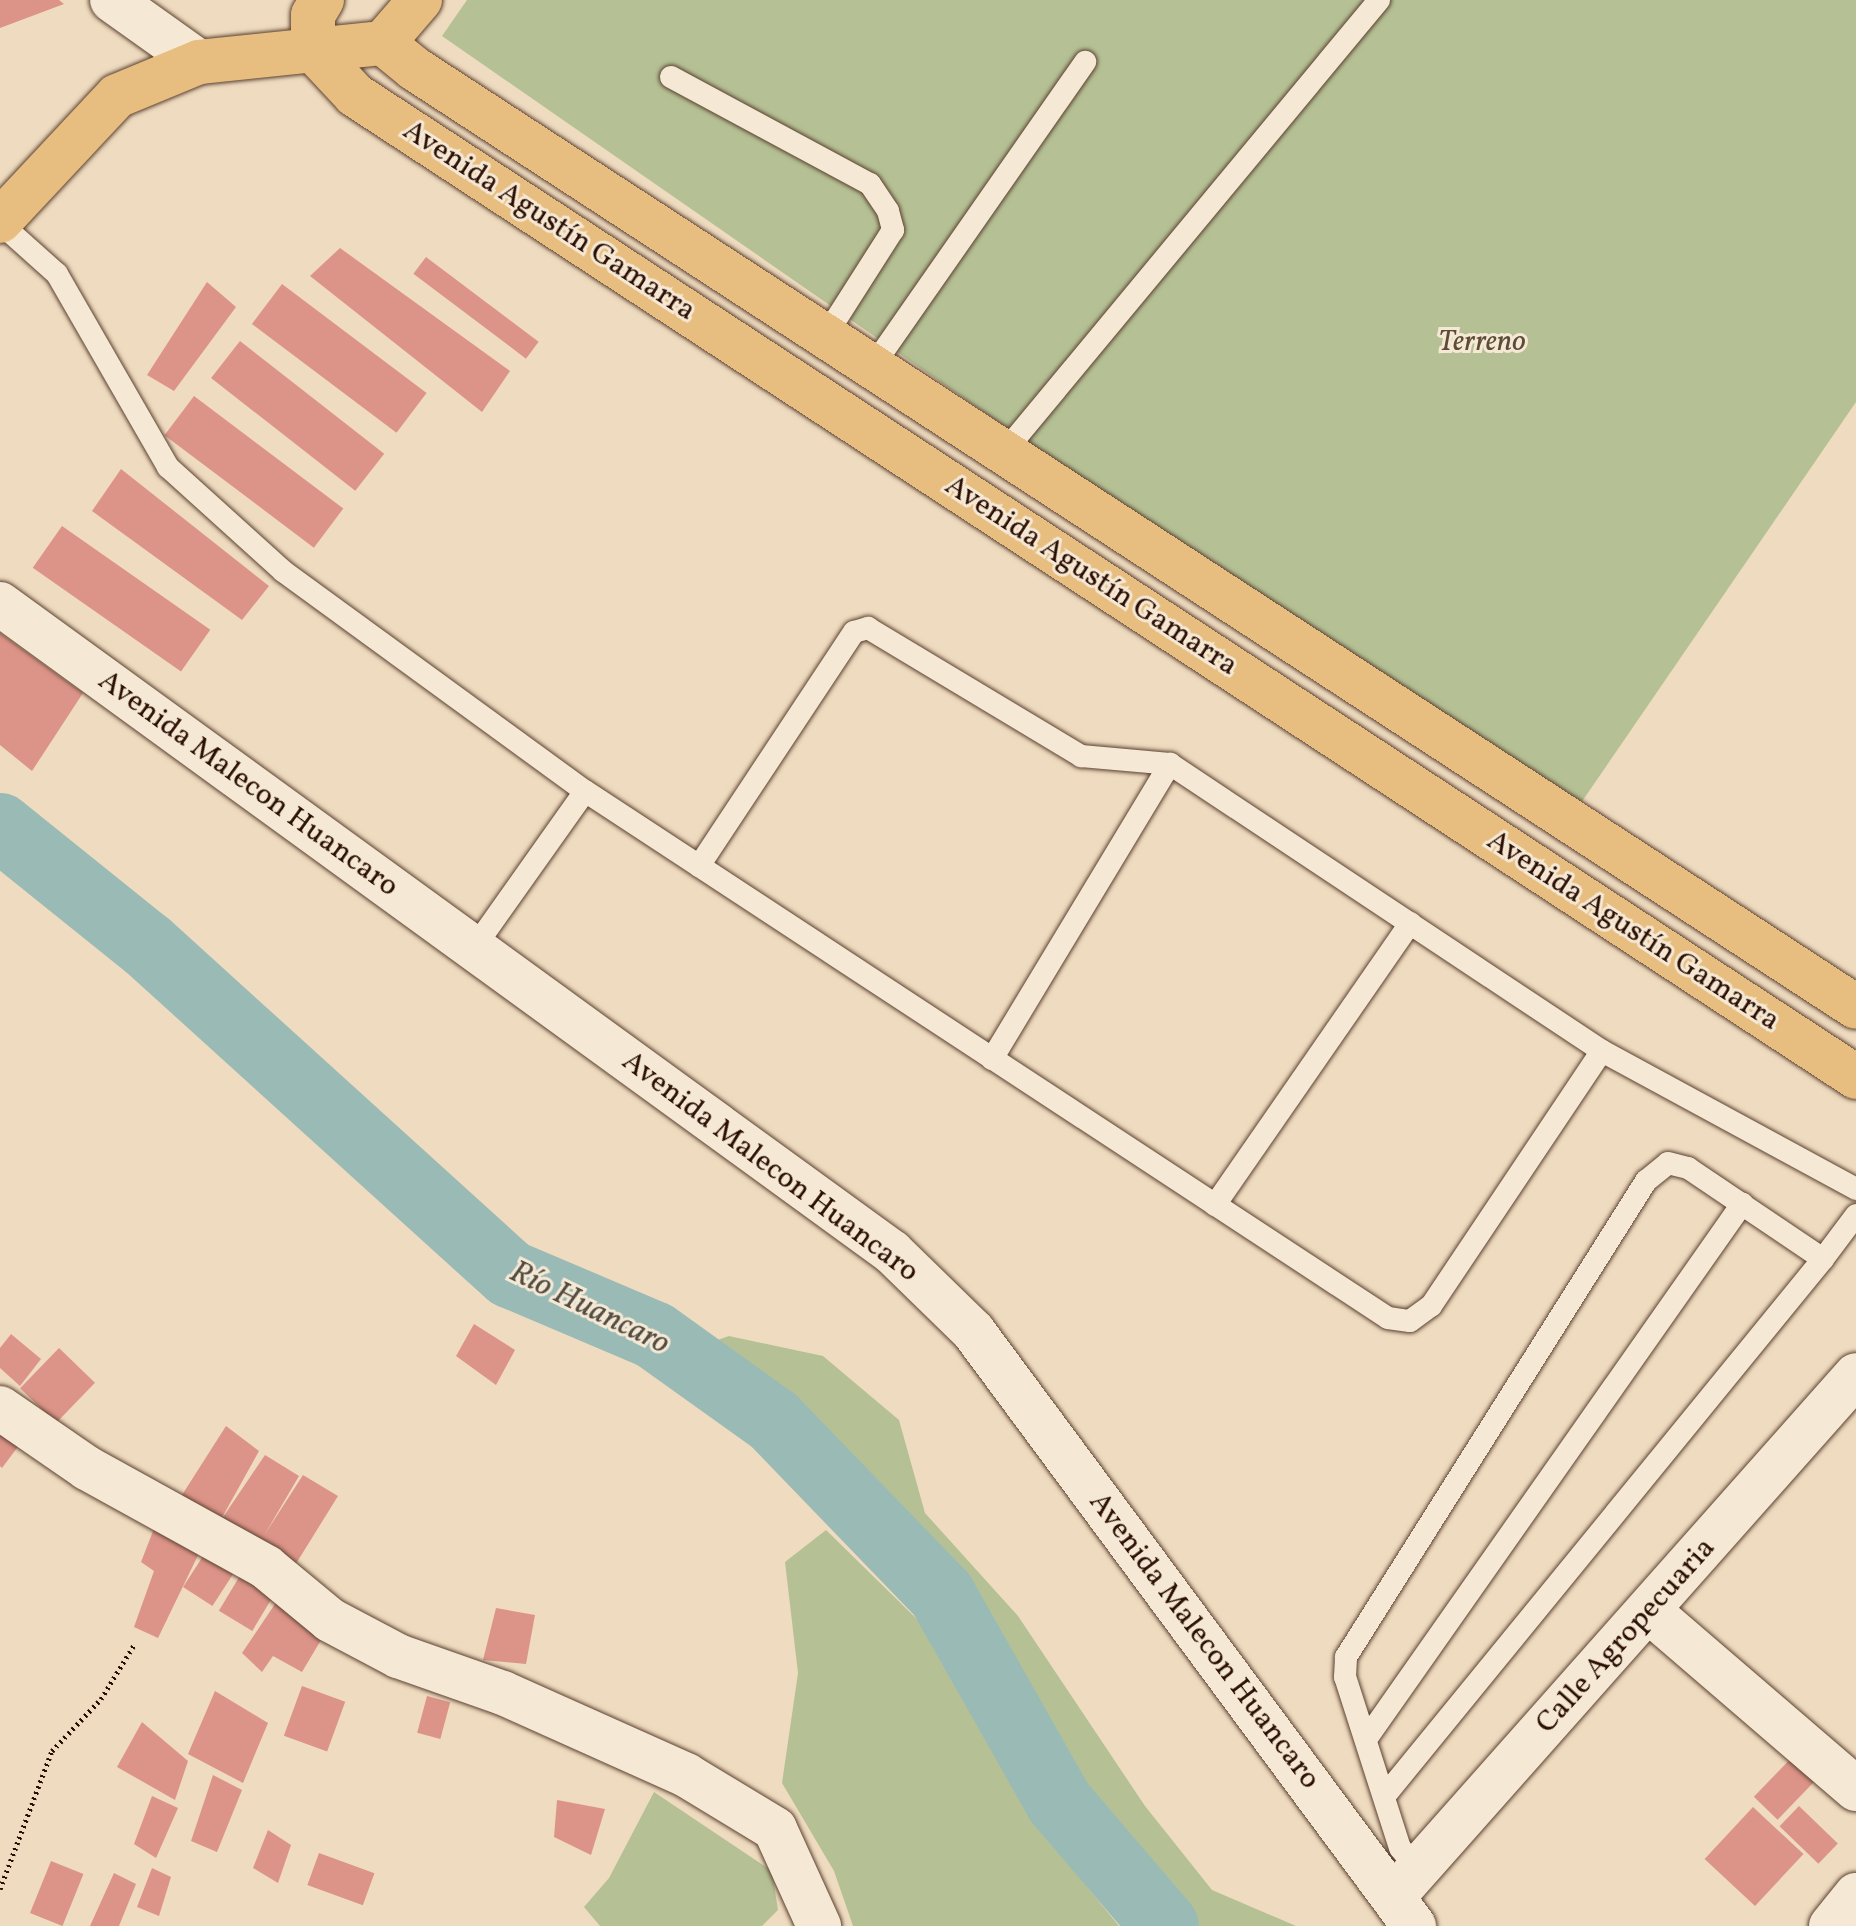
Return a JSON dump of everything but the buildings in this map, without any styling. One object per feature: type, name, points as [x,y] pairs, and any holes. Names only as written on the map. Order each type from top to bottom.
[{"type":"main road","points":[[0,222],[117,96],[199,62],[319,34],[383,43],[420,0]]},
{"type":"main road","name":"Avenida Agustín Gamarra","points":[[319,34],[1136,606],[1856,1077]]},
{"type":"main road","name":"Avenida Agustín Gamarra","points":[[383,43],[1005,451],[1160,559],[1856,1007]]},
{"type":"main road","points":[[1136,606],[1160,559]]},
{"type":"street","points":[[112,0],[199,62]]},
{"type":"street","name":"Avenida Malecon Huancaro","points":[[0,604],[892,1252],[973,1331],[1409,1897]]},
{"type":"street","name":"Calle Agropecuaria","points":[[1409,1897],[1649,1611],[1856,1375]]},
{"type":"street","points":[[0,1408],[87,1468],[266,1567],[330,1620],[398,1656],[503,1693],[686,1775],[775,1829],[819,1926]]},
{"type":"street","points":[[1649,1611],[1856,1789]]},
{"type":"street","points":[[1831,1926],[1856,1895]]},
{"type":"lane","points":[[1005,451],[1379,0]]},
{"type":"lane","points":[[873,366],[1085,62]]},
{"type":"lane","points":[[671,77],[870,184],[888,211],[893,230],[826,335]]},
{"type":"lane","points":[[0,222],[57,274],[168,467],[283,571],[585,791],[1388,1318],[1410,1321],[1431,1306],[1602,1051]]},
{"type":"lane","points":[[699,866],[854,632],[868,628],[1081,756],[1170,764],[1602,1051],[1856,1189]]},
{"type":"lane","points":[[992,1059],[1170,764]]},
{"type":"lane","points":[[474,948],[585,791]]},
{"type":"lane","points":[[1215,1205],[1410,923]]},
{"type":"lane","points":[[1409,1897],[1387,1793],[1345,1677],[1346,1657],[1646,1181],[1668,1163],[1678,1165],[1823,1259]]},
{"type":"lane","points":[[1367,1738],[1742,1204]]},
{"type":"lane","points":[[1387,1793],[1856,1215]]},
{"type":"path","points":[[0,1889],[52,1751],[101,1699],[134,1645]]},
{"type":"green space","name":"Terreno","points":[[467,0],[1856,0],[1856,402],[1570,819],[442,36]]},
{"type":"green space","points":[[729,1336],[823,1356],[899,1420],[925,1513],[1018,1616],[1145,1806],[1212,1890],[1296,1926],[1197,1926],[1171,1910],[1088,1819],[932,1552],[789,1408],[697,1347]]},
{"type":"green space","points":[[826,1530],[922,1624],[1071,1867],[1119,1926],[853,1926],[834,1871],[782,1783],[798,1673],[785,1562]]},
{"type":"green space","points":[[654,1792],[772,1871],[778,1910],[762,1926],[600,1926],[584,1907],[609,1878]]},
{"type":"waterway","name":"Río Huancaro","points":[[0,827],[147,945],[510,1274],[654,1335],[774,1421],[942,1595],[1059,1802],[1165,1926]]}]
